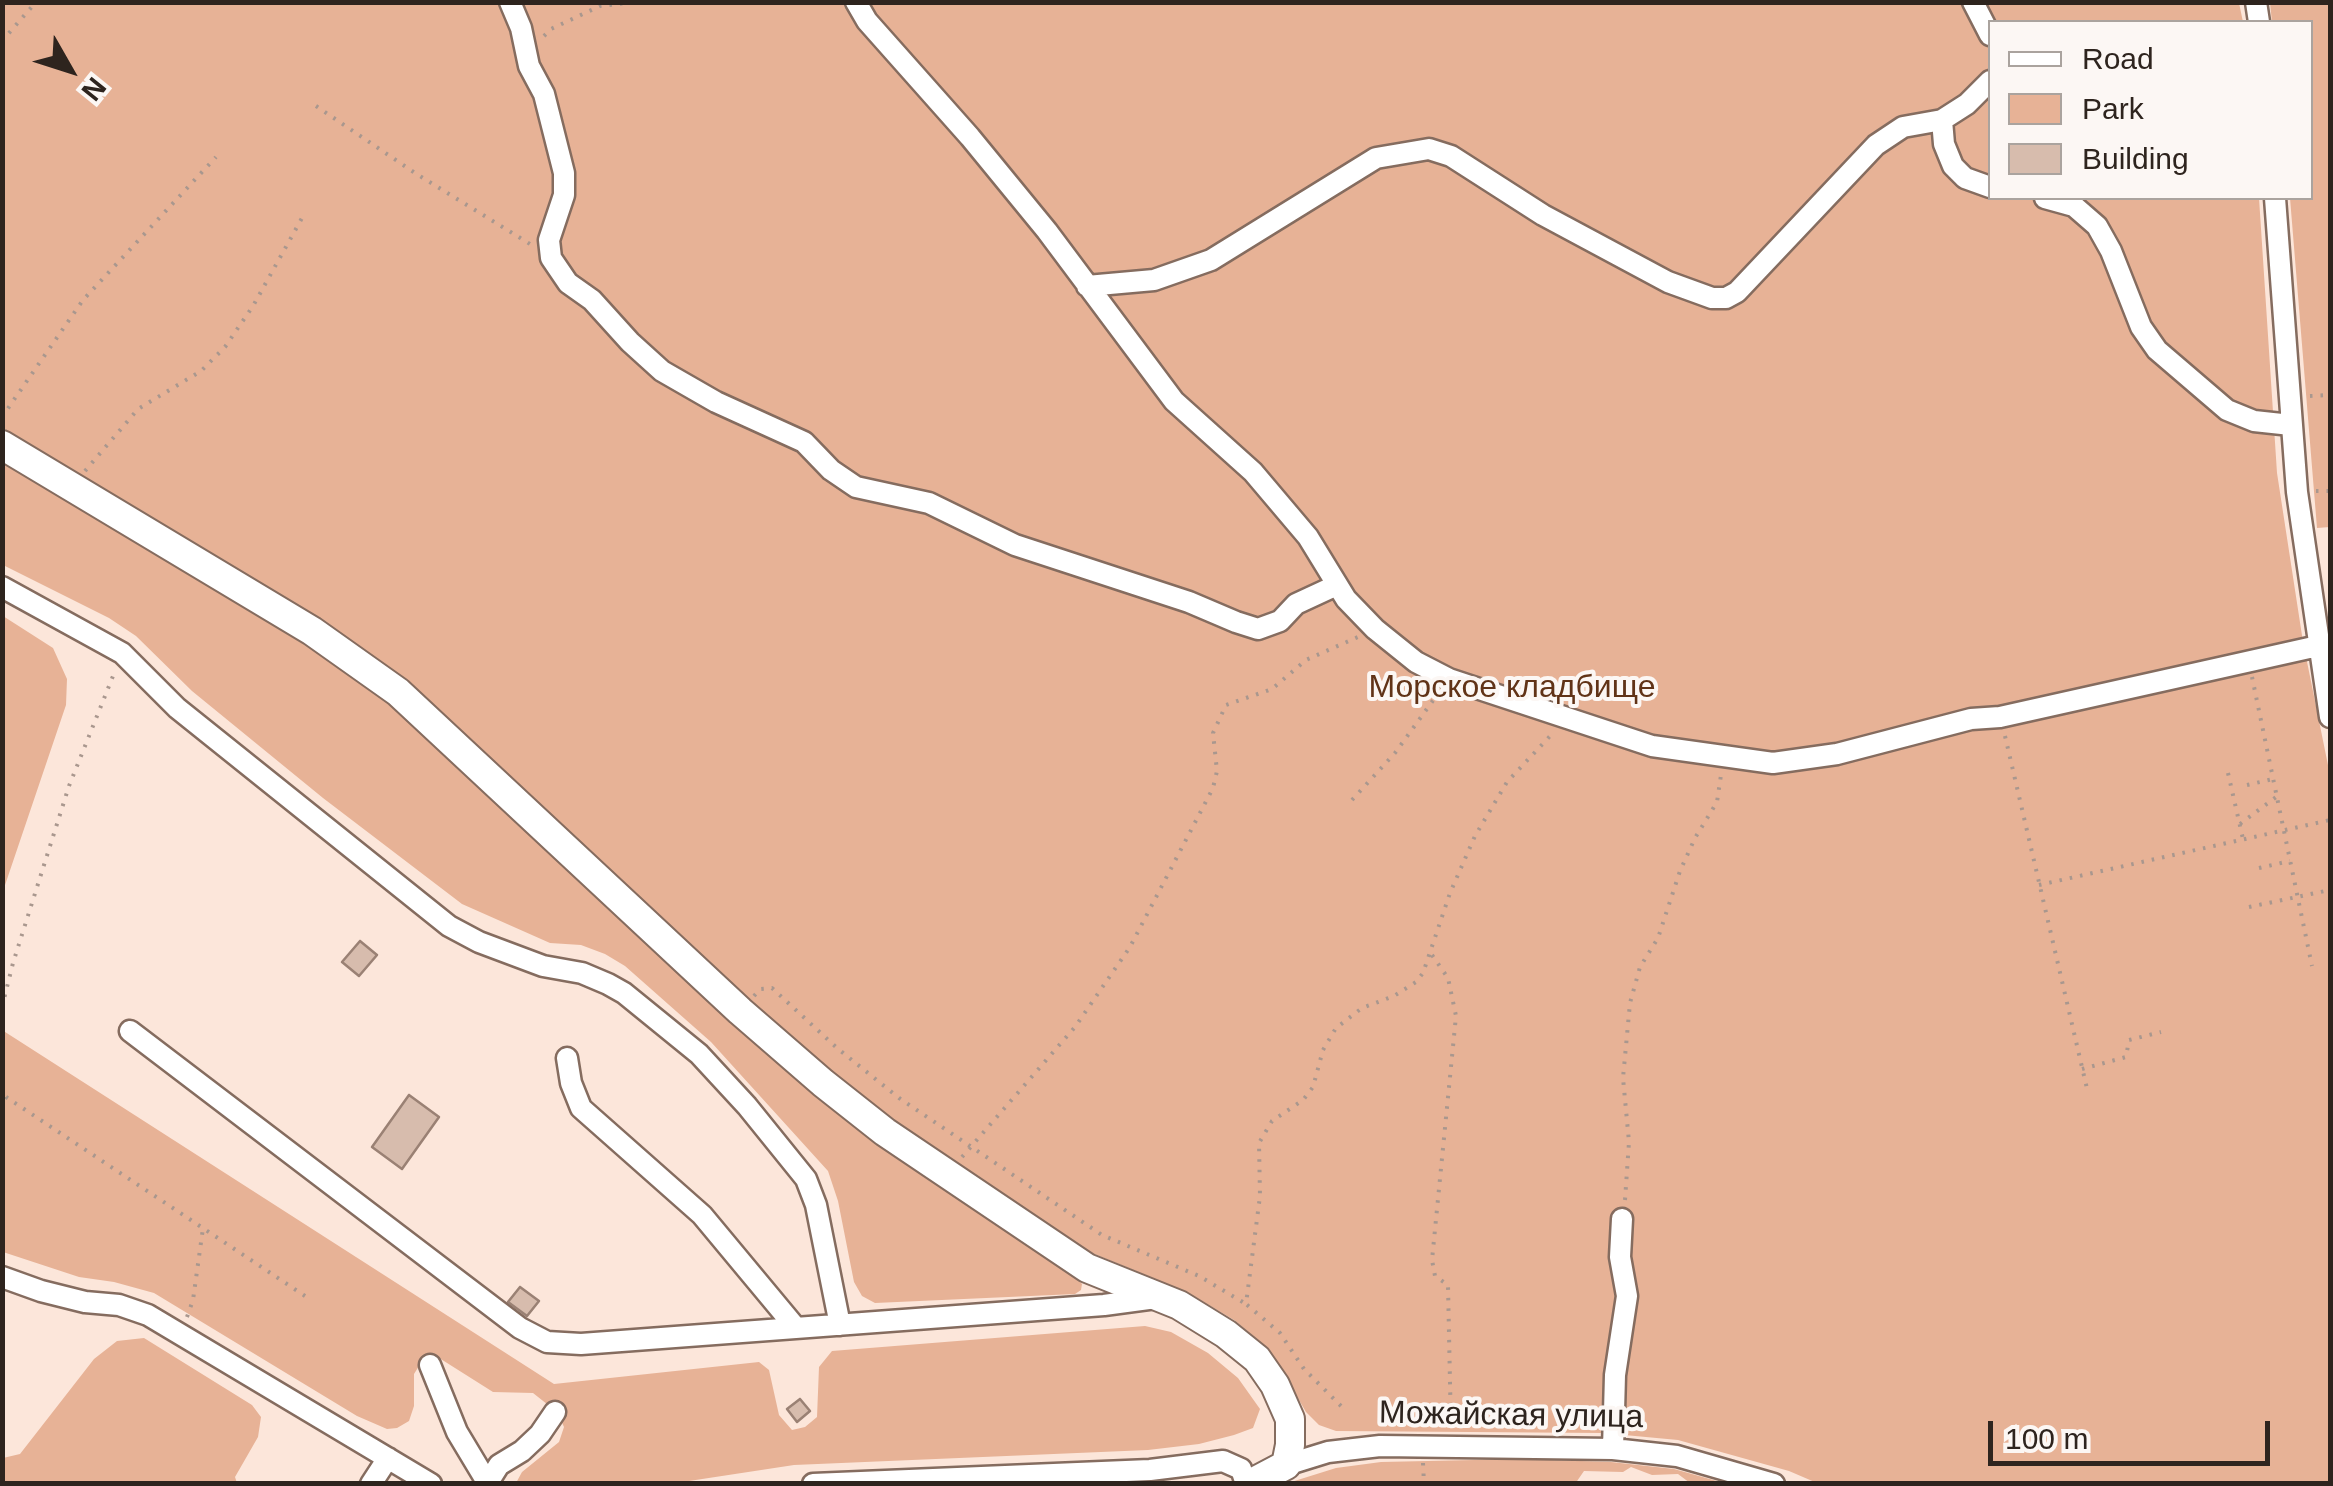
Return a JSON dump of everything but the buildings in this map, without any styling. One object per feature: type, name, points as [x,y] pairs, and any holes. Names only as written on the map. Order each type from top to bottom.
[{"type":"main road","points":[[2,446],[312,631],[398,692],[740,1011],[822,1083],[946,1176],[1087,1268],[1179,1305],[1226,1334],[1257,1359],[1276,1385],[1290,1419],[1286,1465]]},
{"type":"main road","name":"Можайская улица","points":[[1248,1484],[1286,1465]]},
{"type":"street","points":[[510,2],[526,54],[544,94],[564,173],[564,195],[549,240],[551,258],[568,283],[592,300],[662,371],[716,402],[804,442],[831,470],[856,487],[929,504],[1016,545],[1258,629],[1280,621],[1296,604],[1337,586]]},
{"type":"street","points":[[856,2],[867,20],[1047,230],[1174,401],[1253,472],[1308,537],[1337,586],[1374,629],[1416,662],[1449,679],[1652,746],[1773,762],[1837,754],[1971,719],[2000,717],[2318,646]]},
{"type":"street","points":[[1972,2],[1988,31]]},
{"type":"street","points":[[1086,286],[1154,280],[1211,260],[1376,158],[1429,149],[1452,156],[1543,215],[1668,282],[1712,298],[1726,298],[1876,145],[1903,128],[1942,120],[1967,104],[1988,83]]},
{"type":"street","points":[[1942,120],[1944,144],[1953,166],[1965,178],[1988,186]]},
{"type":"street","points":[[2052,200],[2074,206],[2097,226],[2112,250],[2141,327],[2157,350],[2228,410],[2254,422],[2291,425]]},
{"type":"street","points":[[2274,200],[2291,425],[2330,717]]},
{"type":"street","points":[[2,587],[122,653],[178,708],[448,926],[542,966],[582,973],[608,984],[661,1022],[714,1068],[812,1191],[840,1325]]},
{"type":"street","points":[[130,1030],[538,1340],[565,1344],[1156,1298]]},
{"type":"street","points":[[567,1058],[581,1108],[702,1215],[796,1328]]},
{"type":"street","points":[[1613,1449],[1615,1376],[1627,1296],[1620,1257],[1622,1219]]},
{"type":"street","points":[[2,1276],[85,1302],[119,1306],[148,1316],[326,1431],[388,1458],[431,1484]]},
{"type":"street","points":[[430,1365],[457,1432],[487,1482],[499,1465],[522,1452],[540,1434],[555,1412]]},
{"type":"street","name":"Можайская улица","points":[[1286,1465],[1308,1456],[1362,1448],[1451,1445],[1613,1449],[1677,1456],[1774,1484]]},
{"type":"street","points":[[370,1484],[388,1458]]},
{"type":"street","points":[[812,1484],[1150,1470],[1222,1461],[1241,1469],[1248,1484]]},
{"type":"path","points":[[2,40],[36,2]]},
{"type":"path","points":[[526,54],[551,30],[600,6],[636,2]]},
{"type":"path","points":[[316,106],[551,258]]},
{"type":"path","points":[[2,418],[82,300],[216,157]]},
{"type":"path","points":[[72,486],[138,410],[200,370],[225,347],[254,306],[302,218]]},
{"type":"path","points":[[946,1176],[1075,1027],[1130,947],[1213,788],[1217,756],[1213,733],[1226,706],[1272,689],[1306,660],[1374,629]]},
{"type":"path","points":[[2,1008],[12,963],[69,786],[122,653]]},
{"type":"path","points":[[2248,660],[2312,966]]},
{"type":"path","points":[[1352,800],[1395,754],[1449,679]]},
{"type":"path","points":[[2000,717],[2088,1093]]},
{"type":"path","points":[[1246,1304],[1260,1196],[1259,1143],[1272,1121],[1304,1100],[1336,1028],[1362,1008],[1394,996],[1423,973],[1475,836],[1507,782],[1568,720]]},
{"type":"path","points":[[1622,1219],[1629,1142],[1623,1078],[1630,1003],[1640,967],[1658,938],[1680,870],[1717,802],[1723,754]]},
{"type":"path","points":[[2228,773],[2243,839]]},
{"type":"path","points":[[2248,784],[2273,778]]},
{"type":"path","points":[[2240,824],[2277,797]]},
{"type":"path","points":[[2039,885],[2330,820]]},
{"type":"path","points":[[2259,868],[2290,861]]},
{"type":"path","points":[[2249,906],[2330,890]]},
{"type":"path","points":[[1431,953],[1448,978],[1456,1016],[1432,1260],[1435,1276],[1448,1285],[1451,1445]]},
{"type":"path","points":[[740,1011],[760,989],[772,988],[898,1098],[969,1148],[1102,1235],[1199,1276],[1246,1304],[1280,1333],[1304,1369],[1342,1406]]},
{"type":"path","points":[[2082,1069],[2126,1057],[2129,1040],[2161,1032]]},
{"type":"path","points":[[2,1087],[6,1097],[305,1296]]},
{"type":"path","points":[[180,1334],[193,1300],[204,1228]]},
{"type":"green space","name":"Морское кладбище","points":[[3,3],[2239,3],[2243,20],[1988,20],[1988,200],[2259,200],[2277,473],[2303,642],[2330,775],[2330,1483],[1817,1483],[1789,1471],[1678,1440],[1603,1433],[1336,1431],[1319,1425],[1306,1412],[1269,1349],[1234,1320],[1187,1292],[1092,1253],[945,1158],[824,1068],[406,680],[317,617],[3,428]]},
{"type":"green space","points":[[2270,3],[2330,3],[2330,527],[2317,528],[2290,200],[2313,200],[2313,20],[2272,20]]},
{"type":"green space","points":[[2,461],[305,642],[390,703],[732,1022],[815,1094],[941,1188],[1075,1276],[1082,1284],[1081,1290],[1075,1294],[875,1303],[862,1296],[854,1282],[828,1171],[711,1042],[625,966],[605,954],[581,945],[550,943],[462,904],[192,691],[136,636],[109,618],[3,565]]},
{"type":"green space","points":[[3,616],[53,648],[67,679],[66,705],[3,891]]},
{"type":"green space","points":[[2,1030],[554,1384],[759,1362],[769,1370],[779,1415],[792,1430],[805,1427],[817,1417],[819,1367],[832,1351],[1145,1326],[1171,1332],[1208,1353],[1238,1378],[1260,1409],[1253,1428],[1234,1435],[1148,1450],[794,1465],[676,1483],[516,1483],[522,1472],[559,1442],[564,1427],[557,1412],[533,1393],[493,1392],[436,1356],[424,1358],[414,1374],[414,1406],[409,1421],[387,1429],[357,1416],[154,1293],[79,1277],[3,1252]]},
{"type":"green space","points":[[144,1338],[252,1405],[261,1417],[258,1437],[235,1477],[237,1483],[3,1483],[3,1458],[20,1454],[94,1359],[117,1341]]},
{"type":"green space","points":[[1521,1459],[1674,1469],[1724,1483],[1690,1483],[1678,1474],[1652,1475],[1631,1467],[1623,1472],[1584,1471],[1575,1484],[1288,1483],[1336,1468],[1381,1462]]}]
